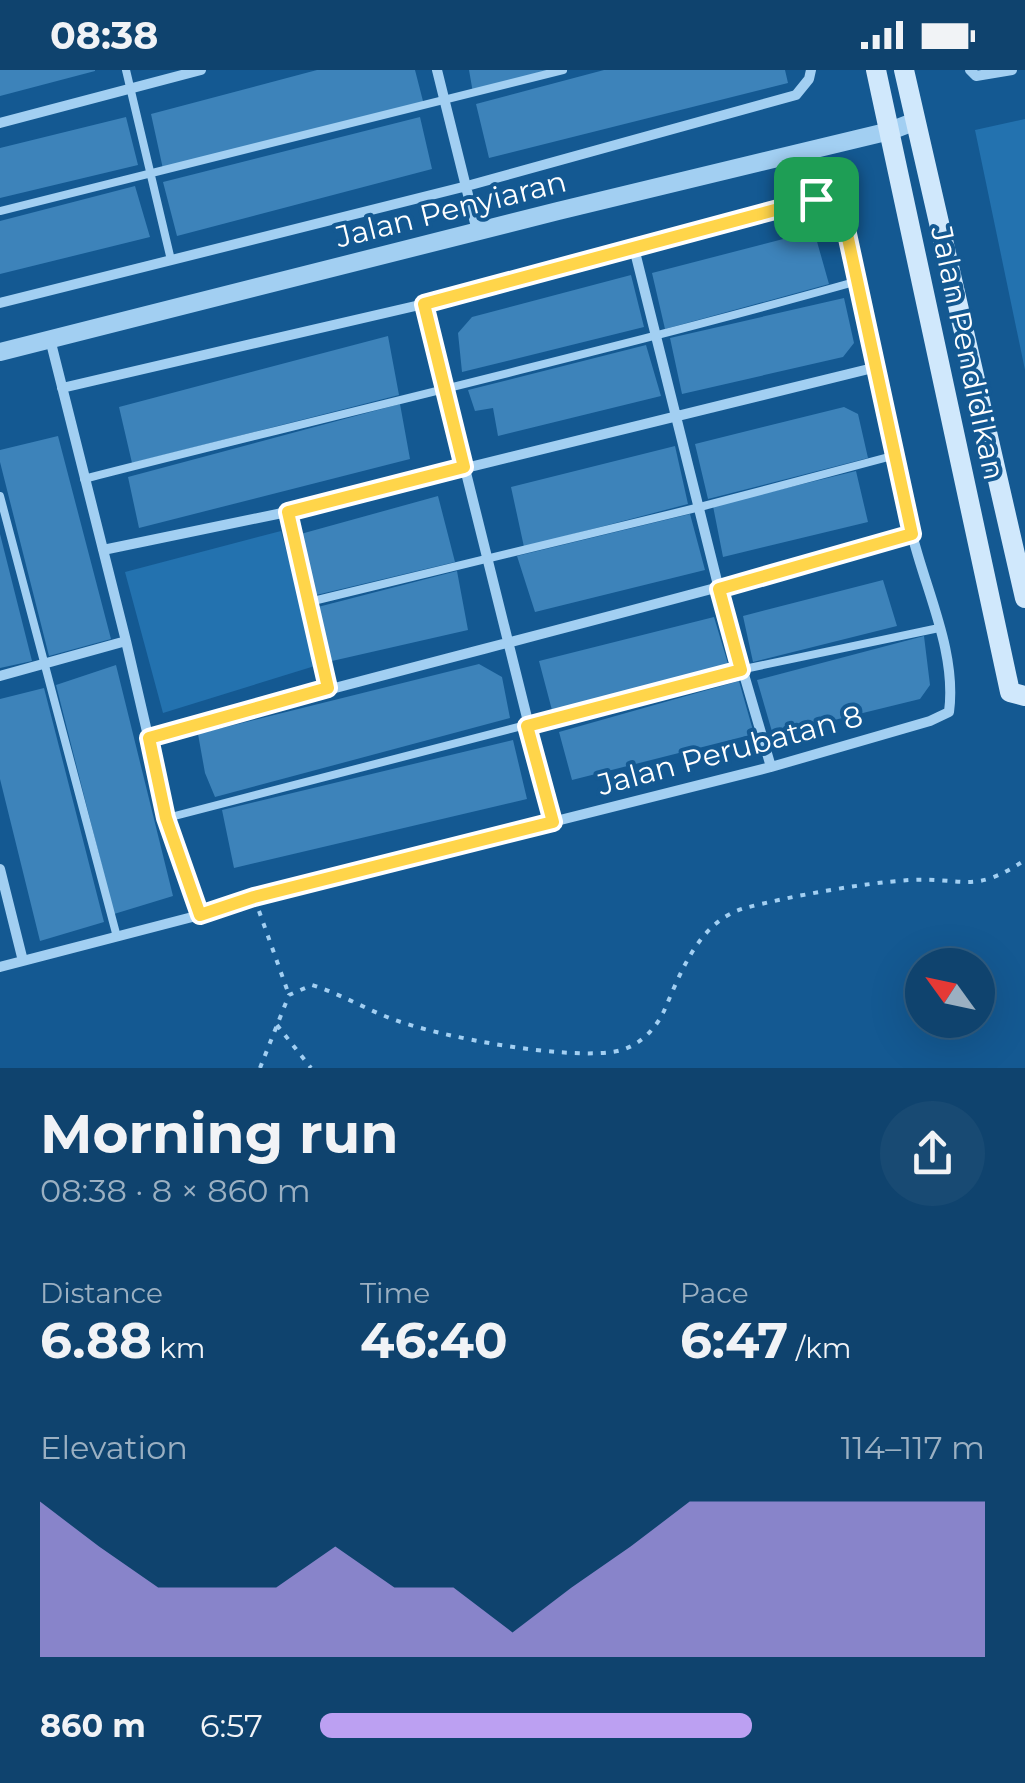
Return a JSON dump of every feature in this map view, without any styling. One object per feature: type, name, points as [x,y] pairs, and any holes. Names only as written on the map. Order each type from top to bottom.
[{"type":"main road","name":"Jalan Pendidikan","points":[[876,70],[1010,692],[1025,696]]},
{"type":"main road","name":"Jalan Pendidikan","points":[[904,70],[1025,598]]},
{"type":"street","points":[[0,123],[201,70]]},
{"type":"street","points":[[437,70],[477,231]]},
{"type":"street","points":[[0,303],[466,186],[796,96],[812,70]]},
{"type":"street","points":[[970,70],[976,76],[1012,70]]},
{"type":"street","name":"Jalan Penyiaran","points":[[0,352],[916,121]]},
{"type":"street","points":[[62,388],[424,304],[816,199],[844,220],[912,534],[939,628]]},
{"type":"street","points":[[634,248],[719,589],[771,767]]},
{"type":"street","points":[[424,304],[553,822]]},
{"type":"street","points":[[50,339],[166,818],[200,915]]},
{"type":"street","points":[[103,550],[288,512],[877,366]]},
{"type":"street","points":[[288,512],[328,688]]},
{"type":"street","points":[[149,738],[506,641],[719,589],[912,534]]},
{"type":"street","name":"Jalan Perubatan 8","points":[[0,966],[200,915],[254,897],[771,767],[949,712],[952,692],[939,628]]},
{"type":"street","points":[[0,676],[126,641]]},
{"type":"street","points":[[0,869],[23,961]]},
{"type":"lane","points":[[126,70],[171,260]]},
{"type":"lane","points":[[0,211],[564,70]]},
{"type":"lane","points":[[84,479],[657,337],[858,280]]},
{"type":"lane","points":[[309,602],[700,508],[896,454]]},
{"type":"lane","points":[[0,496],[117,937]]},
{"type":"lane","points":[[166,818],[741,670],[939,628]]},
{"type":"path","points":[[289,994],[312,985],[343,994],[394,1020],[448,1034],[554,1052],[614,1052],[639,1042],[658,1024],[685,964],[708,929],[741,909],[913,880],[976,884],[998,878],[1025,860]]},
{"type":"path","points":[[254,897],[289,994],[260,1068]]},
{"type":"path","points":[[277,1025],[312,1068]]},
{"type":"shaded area","points":[[1025,119],[1025,370],[975,130]]},
{"type":"shaded area","points":[[281,531],[318,665],[163,713],[125,572]]},
{"type":"building","points":[[0,70],[95,70],[95,71],[0,96]]},
{"type":"building","points":[[317,70],[415,70],[424,105],[163,169],[151,114]]},
{"type":"building","points":[[469,70],[552,70],[473,93]]},
{"type":"building","points":[[604,70],[785,70],[788,83],[489,158],[476,104]]},
{"type":"building","points":[[126,117],[138,165],[0,198],[0,148]]},
{"type":"building","points":[[420,117],[432,169],[177,236],[163,182]]},
{"type":"building","points":[[135,186],[150,237],[0,274],[0,221]]},
{"type":"building","points":[[814,231],[829,284],[665,329],[652,273]]},
{"type":"building","points":[[631,275],[644,327],[462,372],[458,333],[472,317]]},
{"type":"building","points":[[844,298],[854,343],[843,357],[682,394],[670,338]]},
{"type":"building","points":[[388,336],[399,395],[132,463],[119,407]]},
{"type":"building","points":[[646,345],[661,396],[498,436],[493,408],[475,411],[468,390]]},
{"type":"building","points":[[400,404],[410,459],[139,528],[128,477]]},
{"type":"building","points":[[844,407],[858,414],[868,458],[708,499],[695,444]]},
{"type":"building","points":[[58,436],[111,639],[49,656],[0,450]]},
{"type":"building","points":[[675,446],[688,504],[524,547],[511,487]]},
{"type":"building","points":[[856,471],[868,522],[723,557],[713,506]]},
{"type":"building","points":[[438,496],[455,562],[312,596],[297,535]]},
{"type":"building","points":[[690,514],[705,570],[535,612],[517,556]]},
{"type":"building","points":[[0,534],[32,661],[0,668]]},
{"type":"building","points":[[457,571],[468,630],[332,661],[314,608]]},
{"type":"building","points":[[883,580],[897,626],[753,662],[743,616]]},
{"type":"building","points":[[714,617],[729,667],[553,714],[539,661]]},
{"type":"building","points":[[924,636],[930,685],[920,699],[773,735],[757,680]]},
{"type":"building","points":[[479,664],[502,677],[510,718],[215,797],[205,773],[198,734]]},
{"type":"building","points":[[116,665],[173,896],[114,914],[56,685]]},
{"type":"building","points":[[739,681],[754,734],[572,780],[559,732]]},
{"type":"building","points":[[44,688],[104,922],[40,941],[0,779],[0,699]]},
{"type":"building","points":[[513,740],[527,799],[234,868],[222,810]]},
{"type":"route","points":[[816,199],[844,220],[912,534],[719,589],[741,670],[527,726],[553,822],[254,897],[200,915],[166,818],[149,738],[328,688],[288,512],[464,467],[424,304],[816,199]]}]
